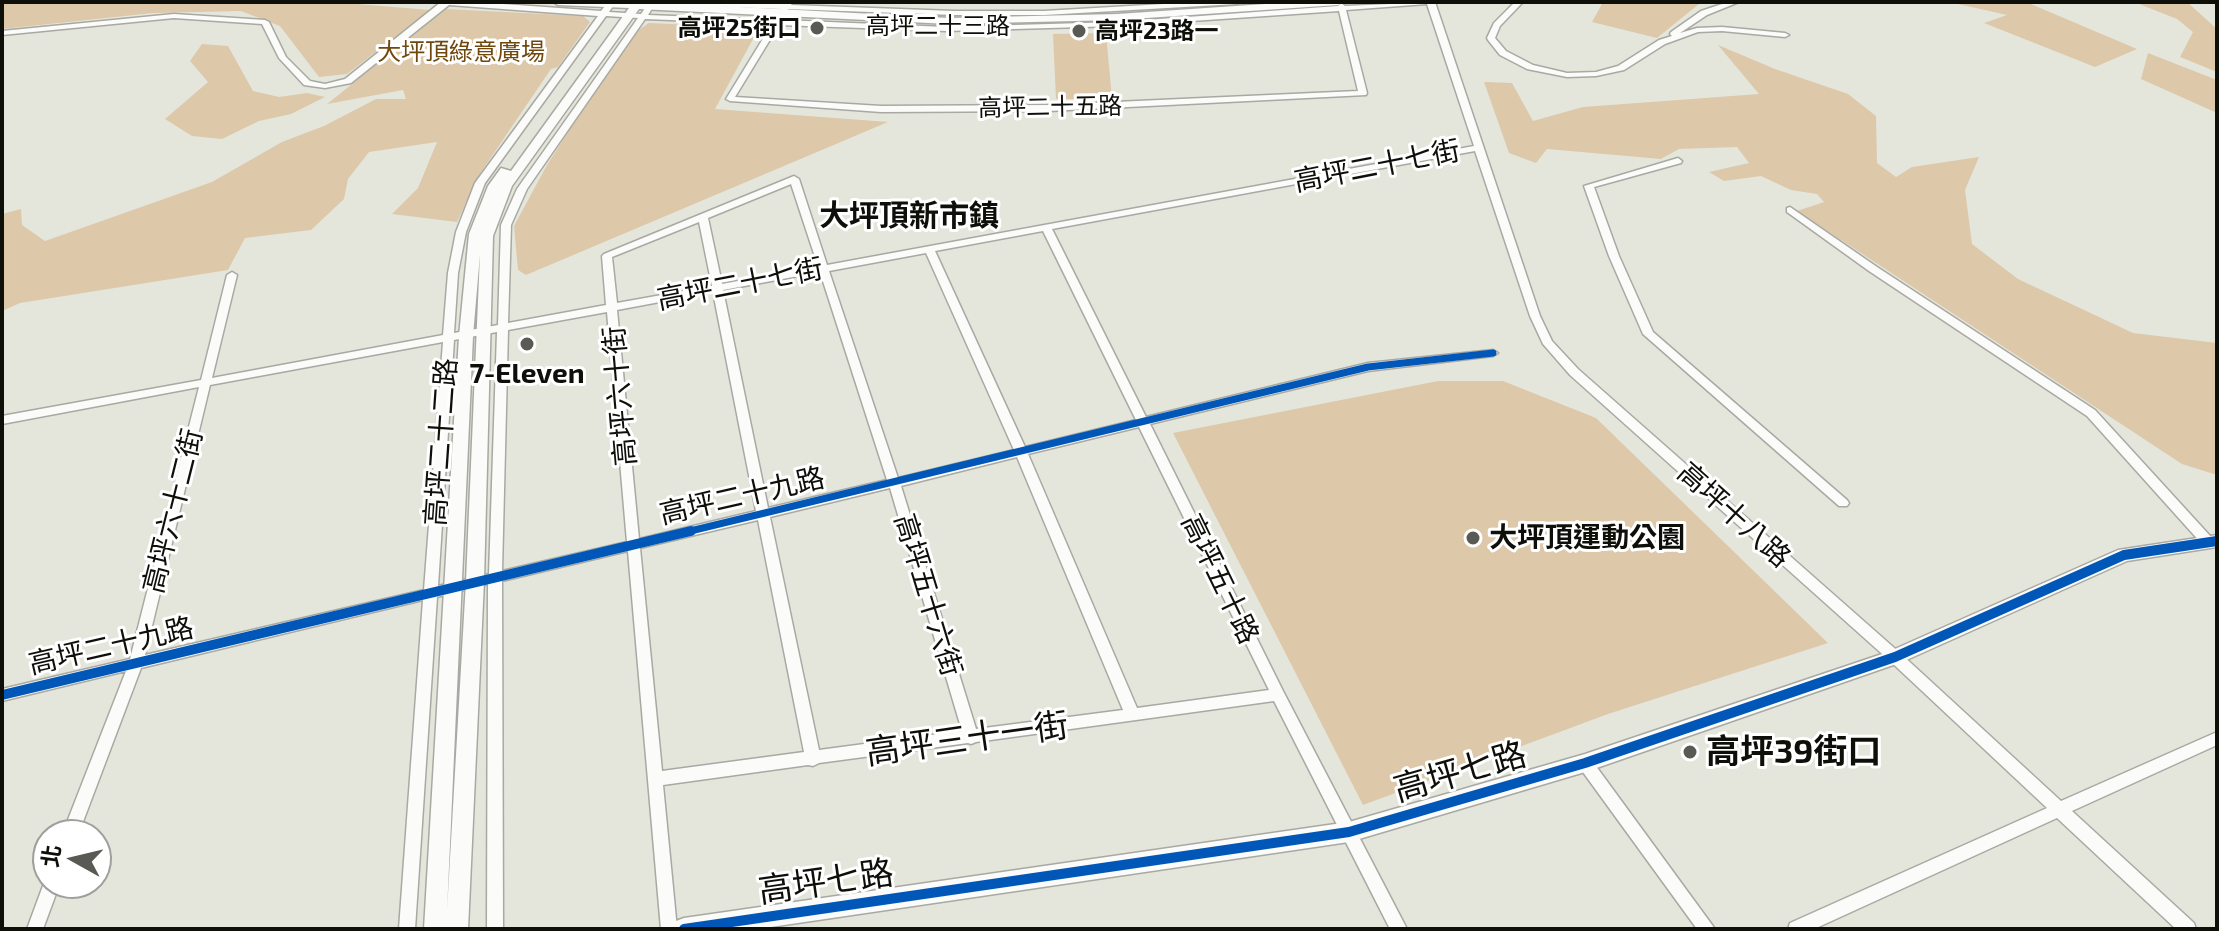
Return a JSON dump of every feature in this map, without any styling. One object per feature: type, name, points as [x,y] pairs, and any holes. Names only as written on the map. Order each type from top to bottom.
[{"type":"street","name":"高坪二十三路","points":[[447,2],[782,12],[1044,13],[1237,2]]},
{"type":"street","points":[[2,33],[174,16],[265,22],[283,58],[307,83],[325,86],[348,81],[447,2]]},
{"type":"street","name":"高坪二十三路","points":[[558,2],[630,8]]},
{"type":"street","name":"高坪二十三路","points":[[782,12],[949,21],[1045,20],[1430,2]]},
{"type":"street","name":"高坪十八路","points":[[1430,2],[1535,316],[1547,342],[1574,372],[1895,657],[2188,929]]},
{"type":"street","points":[[1519,2],[1497,25],[1491,38],[1503,53],[1530,67],[1567,75],[1596,74],[1621,68],[1704,13],[1735,2]]},
{"type":"street","name":"高坪二十五路","points":[[782,12],[730,99],[881,109],[1049,108],[1363,93],[1340,4]]},
{"type":"street","name":"高坪二十二路","points":[[495,929],[495,577],[506,225],[522,189],[630,8]]},
{"type":"street","name":"高坪二十二路","points":[[457,929],[475,581],[487,236],[506,186],[630,8]]},
{"type":"street","name":"高坪二十二路","points":[[435,929],[466,336],[475,234],[492,189],[630,8]]},
{"type":"street","name":"高坪二十二路","points":[[407,929],[453,273],[461,232],[480,183],[630,8]]},
{"type":"street","points":[[1662,42],[1697,30],[1722,29],[1785,35]]},
{"type":"street","name":"高坪二十七街","points":[[2,420],[1478,148]]},
{"type":"street","points":[[1678,161],[1589,186],[1614,256],[1648,334],[1843,503]]},
{"type":"street","name":"高坪六十街","points":[[669,929],[607,256],[794,179]]},
{"type":"street","name":"高坪五十六街","points":[[794,179],[894,483],[971,738]]},
{"type":"street","points":[[1790,210],[2091,413],[2212,541]]},
{"type":"street","points":[[703,218],[813,760]]},
{"type":"street","name":"高坪五十路","points":[[1046,227],[1278,695],[1399,929]]},
{"type":"street","points":[[929,248],[1021,452],[1133,716]]},
{"type":"street","name":"高坪六十二街","points":[[76,819],[136,663],[232,275]]},
{"type":"street","name":"高坪二十九路","points":[[2,695],[1368,367],[1493,353]]},
{"type":"street","name":"高坪七路","points":[[684,929],[1349,832],[1585,763],[1895,657],[2124,555],[2212,541]]},
{"type":"street","name":"高坪三十一街","points":[[655,779],[1278,695]]},
{"type":"street","points":[[1796,929],[2217,738]]},
{"type":"street","points":[[1585,763],[1707,929]]},
{"type":"street","points":[[35,929],[46,899]]},
{"type":"green space","points":[[2,2],[333,2],[430,10],[347,74],[319,77],[280,26],[241,11],[153,13],[2,29]]},
{"type":"green space","points":[[1603,2],[1699,4],[1657,38],[1592,22]]},
{"type":"green space","points":[[1949,2],[2026,2],[2137,49],[2095,67],[1984,23],[2007,15]]},
{"type":"green space","points":[[2134,2],[2187,2],[2217,29],[2217,72],[2180,57],[2193,32],[2177,19]]},
{"type":"green space","name":"大坪頂綠意廣場","points":[[446,9],[583,16],[590,22],[558,67],[551,69],[479,175],[457,222],[392,214],[418,188],[437,142],[369,152],[348,179],[344,199],[311,230],[245,238],[228,270],[20,303],[2,311],[2,214],[21,209],[22,225],[45,241],[212,182],[282,142],[324,126],[376,99],[406,99],[403,90],[327,104]]},
{"type":"green space","points":[[649,23],[759,28],[715,109],[888,122],[526,275],[518,270],[514,226],[547,165],[617,55],[634,33]]},
{"type":"green space","points":[[1106,33],[1112,99],[1056,99],[1053,34]]},
{"type":"green space","points":[[202,44],[228,46],[253,91],[279,97],[307,93],[325,97],[291,114],[259,121],[222,139],[192,136],[165,119],[208,82],[190,61]]},
{"type":"green space","points":[[1718,45],[1848,94],[1876,116],[1877,163],[1896,177],[1912,167],[1979,157],[1965,190],[1972,244],[2018,279],[2133,333],[2217,343],[2217,475],[2182,464],[1797,211],[1824,202],[1817,194],[1791,190],[1761,176],[1724,181],[1709,172],[1749,163],[1737,147],[1679,149],[1661,159],[1547,149],[1536,163],[1509,153],[1484,82],[1512,83],[1533,121],[1583,107],[1759,94]]},
{"type":"green space","points":[[2148,53],[2217,80],[2217,113],[2141,79]]},
{"type":"green space","name":"大坪頂運動公園","points":[[1438,381],[1503,381],[1596,418],[1828,643],[1608,714],[1363,805],[1173,433]]},
{"type":"cycle path","points":[[2,695],[1368,367],[1493,353]]},
{"type":"cycle path","points":[[684,929],[1349,832],[1585,763],[1895,657],[2124,555],[2217,541]]},
{"type":"place","name":"高坪25街口","points":[[817,28]]},
{"type":"place","name":"高坪23路一","points":[[1079,31]]},
{"type":"place","name":"7-Eleven","points":[[527,344]]},
{"type":"place","name":"大坪頂運動公園","points":[[1473,538]]},
{"type":"place","name":"高坪39街口","points":[[1690,752]]},
{"type":"district","name":"大坪頂新市鎮","points":[[909,216]]}]
